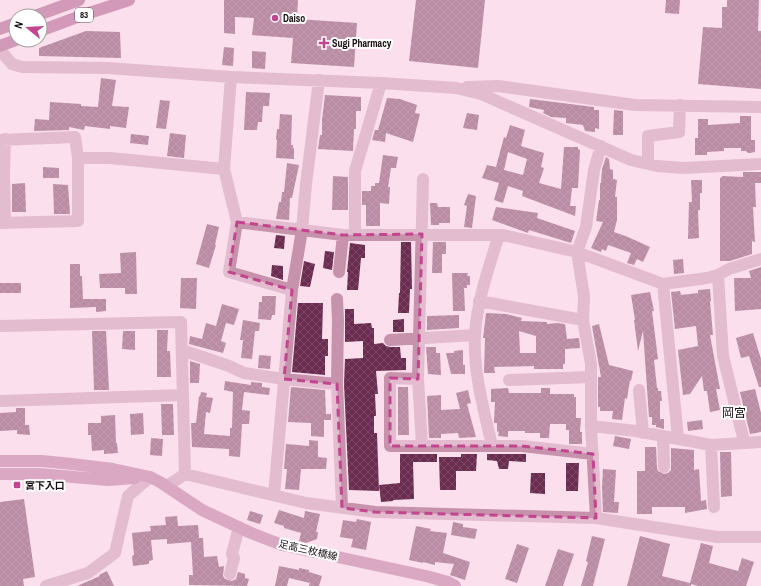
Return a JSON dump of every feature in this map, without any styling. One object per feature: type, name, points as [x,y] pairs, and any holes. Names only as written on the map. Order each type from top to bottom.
[{"type":"main road","name":"83","points":[[48,28],[129,0]]},
{"type":"main road","name":"83","points":[[48,11],[74,1]]},
{"type":"main road","name":"足高三枚橋線","points":[[0,461],[42,461],[72,464],[113,469],[150,477],[202,510],[282,545],[426,576],[448,582],[455,586]]},
{"type":"main road","points":[[0,474],[39,474],[108,480],[150,477]]},
{"type":"street","points":[[74,1],[78,17]]},
{"type":"street","points":[[0,50],[12,64],[22,67],[108,68],[456,88],[498,86],[635,105],[761,107]]},
{"type":"street","points":[[231,76],[224,169],[237,222],[229,272],[292,290]]},
{"type":"street","points":[[274,495],[292,290],[302,230],[306,184],[319,80]]},
{"type":"street","points":[[339,272],[349,234],[355,171],[381,83]]},
{"type":"street","points":[[456,88],[481,94],[631,160],[657,166],[684,168],[761,164]]},
{"type":"street","points":[[648,164],[648,136],[679,132],[680,105]]},
{"type":"street","points":[[75,137],[78,158],[78,221],[3,223],[3,139],[75,137]]},
{"type":"street","points":[[596,518],[591,426],[591,364],[583,320],[584,296],[577,252],[586,227],[594,170],[601,146]]},
{"type":"street","points":[[78,158],[110,158],[224,169]]},
{"type":"street","points":[[422,445],[418,379],[423,179]]},
{"type":"street","points":[[237,222],[349,234],[499,235],[577,252],[663,284],[718,275],[729,269],[761,259]]},
{"type":"street","points":[[492,446],[477,372],[475,335],[479,301],[499,235]]},
{"type":"street","points":[[718,275],[723,356],[743,437],[743,444]]},
{"type":"street","points":[[663,284],[678,438]]},
{"type":"street","points":[[336,299],[338,320],[337,384],[342,508]]},
{"type":"street","points":[[479,301],[583,320]]},
{"type":"street","points":[[0,326],[181,322],[185,474]]},
{"type":"street","points":[[390,340],[475,335]]},
{"type":"street","points":[[182,350],[229,366],[244,373],[284,379],[337,384]]},
{"type":"street","points":[[509,380],[591,377]]},
{"type":"street","points":[[418,379],[390,378],[390,446],[522,446],[593,454]]},
{"type":"street","points":[[639,390],[643,433]]},
{"type":"street","points":[[0,401],[183,395]]},
{"type":"street","points":[[591,426],[678,438],[711,445],[761,442]]},
{"type":"street","points":[[663,436],[664,467]]},
{"type":"street","points":[[711,445],[714,507]]},
{"type":"street","points":[[166,486],[185,474],[306,503],[375,512],[596,518],[717,536],[761,537]]},
{"type":"street","points":[[46,586],[88,573],[115,553],[128,496],[150,477]]},
{"type":"street","points":[[230,574],[234,558],[232,554],[239,527]]},
{"type":"highlighted area","points":[[237,222],[343,235],[422,234],[418,379],[390,378],[390,446],[522,446],[593,454],[596,518],[375,512],[342,508],[337,384],[284,379],[292,290],[229,272]]},
{"type":"building","points":[[224,0],[298,0],[297,19],[357,23],[354,67],[291,63],[293,38],[252,35],[254,18],[235,17],[235,34],[224,33]]},
{"type":"building","points":[[416,0],[485,0],[478,68],[409,61]]},
{"type":"building","points":[[666,0],[680,0],[679,14],[665,13]]},
{"type":"building","points":[[727,0],[759,0],[758,31],[761,31],[761,89],[698,84],[703,27],[722,28],[722,7],[727,7]]},
{"type":"building","points":[[86,31],[120,32],[121,58],[39,56],[39,48],[48,48],[48,45]]},
{"type":"building","points":[[224,47],[234,48],[233,66],[222,65]]},
{"type":"building","points":[[252,51],[266,52],[265,69],[252,68]]},
{"type":"building","points":[[101,78],[116,80],[112,106],[129,107],[126,128],[110,126],[110,129],[85,126],[84,130],[69,127],[69,130],[34,131],[35,119],[49,120],[50,102],[81,104],[81,106],[98,107]]},
{"type":"building","points":[[246,92],[270,93],[269,106],[263,106],[262,122],[258,122],[257,130],[244,130]]},
{"type":"building","points":[[325,95],[361,97],[361,111],[356,111],[356,129],[354,129],[353,151],[318,149],[320,135],[322,135]]},
{"type":"building","points":[[387,98],[400,99],[417,105],[415,113],[420,114],[413,142],[386,133],[385,142],[372,140],[375,130],[378,130]]},
{"type":"building","points":[[530,99],[594,107],[594,110],[599,110],[599,129],[595,128],[595,132],[585,131],[583,125],[566,123],[566,118],[551,117],[543,113],[544,110],[529,107]]},
{"type":"building","points":[[160,100],[170,101],[166,129],[156,128]]},
{"type":"building","points":[[614,110],[623,111],[623,135],[613,135]]},
{"type":"building","points":[[467,113],[479,115],[477,130],[463,128]]},
{"type":"building","points":[[280,114],[292,115],[291,145],[293,145],[294,148],[294,159],[276,158],[277,129],[279,129]]},
{"type":"building","points":[[740,116],[751,116],[751,140],[755,140],[755,152],[748,153],[746,151],[741,151],[741,148],[724,148],[724,151],[707,152],[707,155],[695,155],[695,138],[698,138],[698,119],[708,119],[708,125],[740,123]]},
{"type":"building","points":[[510,125],[525,130],[521,146],[544,153],[541,167],[544,168],[539,183],[561,189],[564,147],[578,147],[580,150],[578,188],[572,188],[570,206],[576,206],[575,216],[522,196],[523,191],[508,186],[503,203],[494,200],[499,183],[482,178],[487,165],[496,167],[504,137],[506,138]],"holes":[[[508,152],[527,159],[523,175],[504,170]]]},
{"type":"building","points":[[170,133],[186,135],[184,158],[167,156]]},
{"type":"building","points":[[131,134],[149,136],[148,145],[130,143]]},
{"type":"building","points":[[383,155],[398,157],[396,168],[391,168],[388,187],[390,187],[389,204],[380,203],[380,226],[366,226],[366,205],[362,205],[362,191],[371,191],[371,186],[375,186],[375,183],[379,183]]},
{"type":"building","points":[[606,157],[609,159],[610,169],[613,170],[613,179],[617,180],[615,197],[617,197],[617,220],[614,232],[650,247],[643,262],[637,259],[634,265],[627,263],[631,253],[608,245],[606,251],[602,249],[601,252],[591,248],[603,222],[596,221],[600,200],[602,169]]},
{"type":"building","points":[[287,163],[299,165],[292,198],[290,198],[289,220],[276,219],[279,202],[281,202],[282,192],[284,192]]},
{"type":"building","points":[[43,167],[59,168],[59,178],[43,178]]},
{"type":"building","points":[[743,172],[761,172],[761,183],[755,183],[756,207],[753,207],[755,242],[752,241],[752,254],[730,261],[720,261],[720,178],[722,176],[743,177]]},
{"type":"building","points":[[333,176],[348,177],[348,210],[332,210]]},
{"type":"building","points":[[691,180],[702,180],[702,193],[700,193],[700,210],[698,210],[699,238],[688,239],[689,202],[692,202]]},
{"type":"building","points":[[25,183],[26,212],[12,212],[12,184]]},
{"type":"building","points":[[53,184],[68,185],[70,214],[54,214]]},
{"type":"building","points":[[468,194],[476,196],[472,228],[464,227],[467,206],[464,205]]},
{"type":"building","points":[[430,203],[437,203],[438,207],[450,207],[450,223],[431,225]]},
{"type":"building","points":[[496,207],[538,213],[537,218],[575,231],[571,243],[529,230],[528,233],[492,220]]},
{"type":"building","points":[[207,224],[219,227],[216,245],[209,268],[196,264]]},
{"type":"building","points":[[276,235],[285,236],[284,249],[274,248]]},
{"type":"building","points":[[401,242],[411,242],[412,289],[410,289],[409,313],[398,313]]},
{"type":"building","points":[[433,242],[446,242],[446,254],[442,254],[442,273],[432,273]]},
{"type":"building","points":[[350,243],[365,245],[365,258],[361,258],[358,290],[347,290]]},
{"type":"building","points":[[325,251],[334,252],[332,270],[323,268]]},
{"type":"building","points":[[136,252],[137,294],[125,294],[125,288],[100,288],[99,274],[121,273],[120,253]]},
{"type":"building","points":[[683,259],[684,273],[674,274],[673,260]]},
{"type":"building","points":[[304,261],[315,264],[310,287],[300,286]]},
{"type":"building","points":[[70,264],[80,264],[83,299],[106,299],[106,311],[96,312],[96,307],[70,308]]},
{"type":"building","points":[[272,265],[283,266],[283,280],[271,276]]},
{"type":"building","points":[[761,267],[761,309],[735,311],[734,278],[751,278],[749,271]]},
{"type":"building","points":[[452,273],[468,273],[467,276],[470,276],[470,285],[467,285],[467,288],[464,288],[465,311],[453,311]]},
{"type":"building","points":[[181,278],[197,278],[196,309],[180,308]]},
{"type":"building","points":[[0,283],[21,283],[21,293],[0,293]]},
{"type":"building","points":[[710,289],[713,335],[710,335],[720,389],[716,389],[720,410],[710,412],[707,391],[704,391],[702,376],[690,394],[683,395],[678,350],[698,346],[696,326],[675,329],[671,292],[680,291],[681,295],[698,293],[698,290]]},
{"type":"building","points":[[650,292],[654,311],[652,311],[658,359],[654,360],[657,388],[658,391],[661,391],[662,401],[660,401],[660,419],[664,419],[664,429],[656,427],[656,425],[652,425],[652,417],[649,417],[643,331],[638,351],[631,295]]},
{"type":"building","points":[[262,296],[276,296],[275,315],[272,315],[271,320],[258,319],[259,302],[262,302]]},
{"type":"building","points":[[298,303],[323,303],[322,339],[328,339],[328,356],[325,356],[325,375],[292,372]]},
{"type":"building","points":[[222,304],[239,309],[234,325],[226,323],[221,341],[226,343],[223,353],[189,344],[190,336],[202,339],[206,323],[216,326]]},
{"type":"building","points":[[345,309],[354,309],[354,324],[371,323],[372,328],[374,328],[374,344],[383,343],[390,347],[400,347],[401,358],[406,358],[406,370],[376,371],[378,394],[375,394],[376,416],[374,416],[374,433],[377,433],[379,491],[349,490],[344,384],[345,359],[363,358],[363,341],[345,342]]},
{"type":"building","points":[[486,313],[506,314],[522,318],[521,321],[547,322],[547,324],[565,324],[567,339],[579,338],[580,348],[565,349],[565,364],[563,364],[563,369],[534,369],[534,366],[494,367],[495,373],[484,373],[485,338],[483,338]],"holes":[[[519,331],[536,336],[536,353],[520,353]]]},
{"type":"building","points":[[459,315],[459,328],[427,330],[427,316]]},
{"type":"building","points":[[404,319],[404,332],[393,332],[393,320]]},
{"type":"building","points":[[243,320],[260,323],[259,331],[255,331],[252,359],[241,358],[243,340],[240,340]]},
{"type":"building","points":[[599,324],[609,365],[633,371],[627,399],[625,398],[622,420],[612,419],[613,411],[600,411],[600,407],[598,407],[598,377],[601,377],[592,326]]},
{"type":"building","points":[[157,330],[168,330],[167,351],[170,351],[171,377],[157,377]]},
{"type":"building","points":[[92,331],[106,331],[109,390],[94,390]]},
{"type":"building","points":[[123,331],[135,331],[135,350],[122,349]]},
{"type":"building","points":[[753,333],[761,359],[761,387],[759,387],[749,356],[741,358],[736,338]]},
{"type":"building","points":[[426,347],[436,347],[436,353],[440,353],[441,375],[428,374]]},
{"type":"building","points":[[463,350],[463,365],[465,365],[465,374],[451,374],[446,353],[454,353],[454,351]]},
{"type":"building","points":[[259,355],[271,356],[270,369],[258,368]]},
{"type":"building","points":[[190,361],[200,364],[199,383],[190,383]]},
{"type":"building","points":[[225,381],[251,385],[251,382],[262,383],[262,387],[270,388],[269,395],[244,392],[242,410],[250,411],[249,424],[242,424],[240,457],[229,456],[229,449],[192,447],[191,423],[196,423],[199,396],[200,397],[201,392],[207,393],[206,397],[213,398],[210,413],[206,412],[204,434],[230,436],[230,428],[232,428],[233,392],[224,390]]},
{"type":"building","points":[[291,387],[325,390],[326,414],[331,414],[331,420],[324,420],[324,437],[311,436],[311,423],[288,422]]},
{"type":"building","points":[[398,387],[408,387],[409,435],[398,435]]},
{"type":"building","points":[[508,388],[509,393],[541,393],[541,388],[550,388],[550,394],[574,394],[574,397],[576,397],[576,418],[581,418],[580,432],[582,432],[582,444],[569,444],[569,430],[566,430],[566,424],[550,424],[549,438],[540,438],[540,433],[525,433],[525,431],[508,431],[508,437],[498,436],[499,431],[497,432],[497,423],[494,423],[495,402],[491,402],[491,389]]},
{"type":"building","points":[[755,389],[761,413],[761,432],[750,434],[740,392]]},
{"type":"building","points":[[468,390],[471,403],[467,404],[476,437],[459,438],[458,433],[441,434],[441,438],[429,438],[427,396],[441,395],[441,410],[460,409],[456,393]]},
{"type":"building","points":[[161,404],[173,404],[174,435],[162,435]]},
{"type":"building","points":[[16,408],[25,408],[25,425],[29,425],[30,435],[17,434],[17,430],[0,431],[0,413],[16,412]]},
{"type":"building","points":[[143,413],[144,434],[131,435],[130,414]]},
{"type":"building","points":[[115,415],[116,443],[118,453],[104,454],[104,450],[92,451],[91,435],[88,435],[88,423],[101,423],[101,416]]},
{"type":"building","points":[[702,420],[703,429],[688,431],[687,422]]},
{"type":"building","points":[[615,436],[631,439],[629,449],[613,446]]},
{"type":"building","points":[[151,438],[163,439],[162,456],[150,455]]},
{"type":"building","points":[[309,440],[318,441],[318,457],[327,458],[326,469],[301,469],[299,490],[285,489],[287,469],[284,469],[286,444],[309,446]]},
{"type":"building","points":[[645,447],[656,447],[657,468],[658,471],[664,474],[671,470],[671,448],[694,450],[694,470],[699,469],[701,501],[706,500],[707,509],[685,513],[685,507],[652,507],[652,514],[637,514],[637,471],[645,471]]},
{"type":"building","points":[[720,452],[731,452],[732,496],[721,497]]},
{"type":"building","points":[[400,454],[437,454],[437,462],[413,462],[414,499],[381,502],[379,485],[400,483]]},
{"type":"building","points":[[461,454],[477,454],[476,471],[456,471],[456,490],[440,490],[439,457],[461,457]]},
{"type":"building","points":[[487,454],[526,454],[526,462],[509,461],[508,469],[499,469],[497,461],[487,460]]},
{"type":"building","points":[[566,463],[579,463],[578,491],[566,491]]},
{"type":"building","points":[[603,469],[616,470],[614,502],[619,502],[618,513],[603,512]]},
{"type":"building","points":[[531,473],[545,473],[545,494],[530,493]]},
{"type":"building","points":[[24,499],[35,577],[23,579],[24,586],[0,586],[0,502]]},
{"type":"building","points":[[279,510],[304,518],[305,511],[320,514],[316,532],[318,532],[317,539],[306,543],[299,541],[301,533],[284,528],[284,526],[274,523]]},
{"type":"building","points":[[250,511],[263,515],[260,524],[247,520]]},
{"type":"building","points":[[177,516],[178,526],[198,525],[199,538],[203,538],[204,557],[217,556],[219,567],[224,566],[223,576],[225,579],[232,581],[236,579],[238,572],[245,574],[245,578],[249,579],[247,586],[189,585],[189,575],[193,575],[191,542],[167,544],[167,539],[151,540],[153,560],[149,561],[149,564],[133,566],[132,556],[134,555],[132,533],[151,531],[150,526],[166,525],[165,517]]},
{"type":"building","points":[[357,519],[371,522],[366,550],[351,547],[353,539],[340,537],[343,520],[356,522]]},
{"type":"building","points":[[453,522],[463,524],[463,527],[477,529],[475,539],[451,535]]},
{"type":"building","points":[[416,526],[431,529],[430,531],[447,533],[443,553],[470,562],[465,580],[450,575],[454,564],[435,562],[435,565],[409,560]]},
{"type":"building","points":[[592,536],[605,539],[593,586],[581,586],[588,562],[586,561]]},
{"type":"building","points":[[640,536],[670,544],[662,576],[690,583],[701,543],[713,546],[709,563],[738,571],[742,558],[754,562],[746,586],[698,586],[691,584],[691,586],[627,586]]},
{"type":"building","points":[[517,544],[529,548],[517,583],[505,579]]},
{"type":"building","points":[[558,549],[574,554],[563,586],[545,586]]},
{"type":"building","points":[[279,566],[299,570],[299,568],[309,570],[309,572],[322,576],[319,586],[309,586],[310,583],[289,578],[287,586],[275,586]]},
{"type":"building","points":[[107,571],[114,586],[77,586],[100,576],[99,575]]},
{"type":"place","name":"Daiso","points":[[275,18]]},
{"type":"place","name":"Sugi Pharmacy","points":[[324,43]]},
{"type":"place","name":"宮下入口","points":[[17,485]]},
{"type":"district","name":"岡宮","points":[[734,413]]}]
